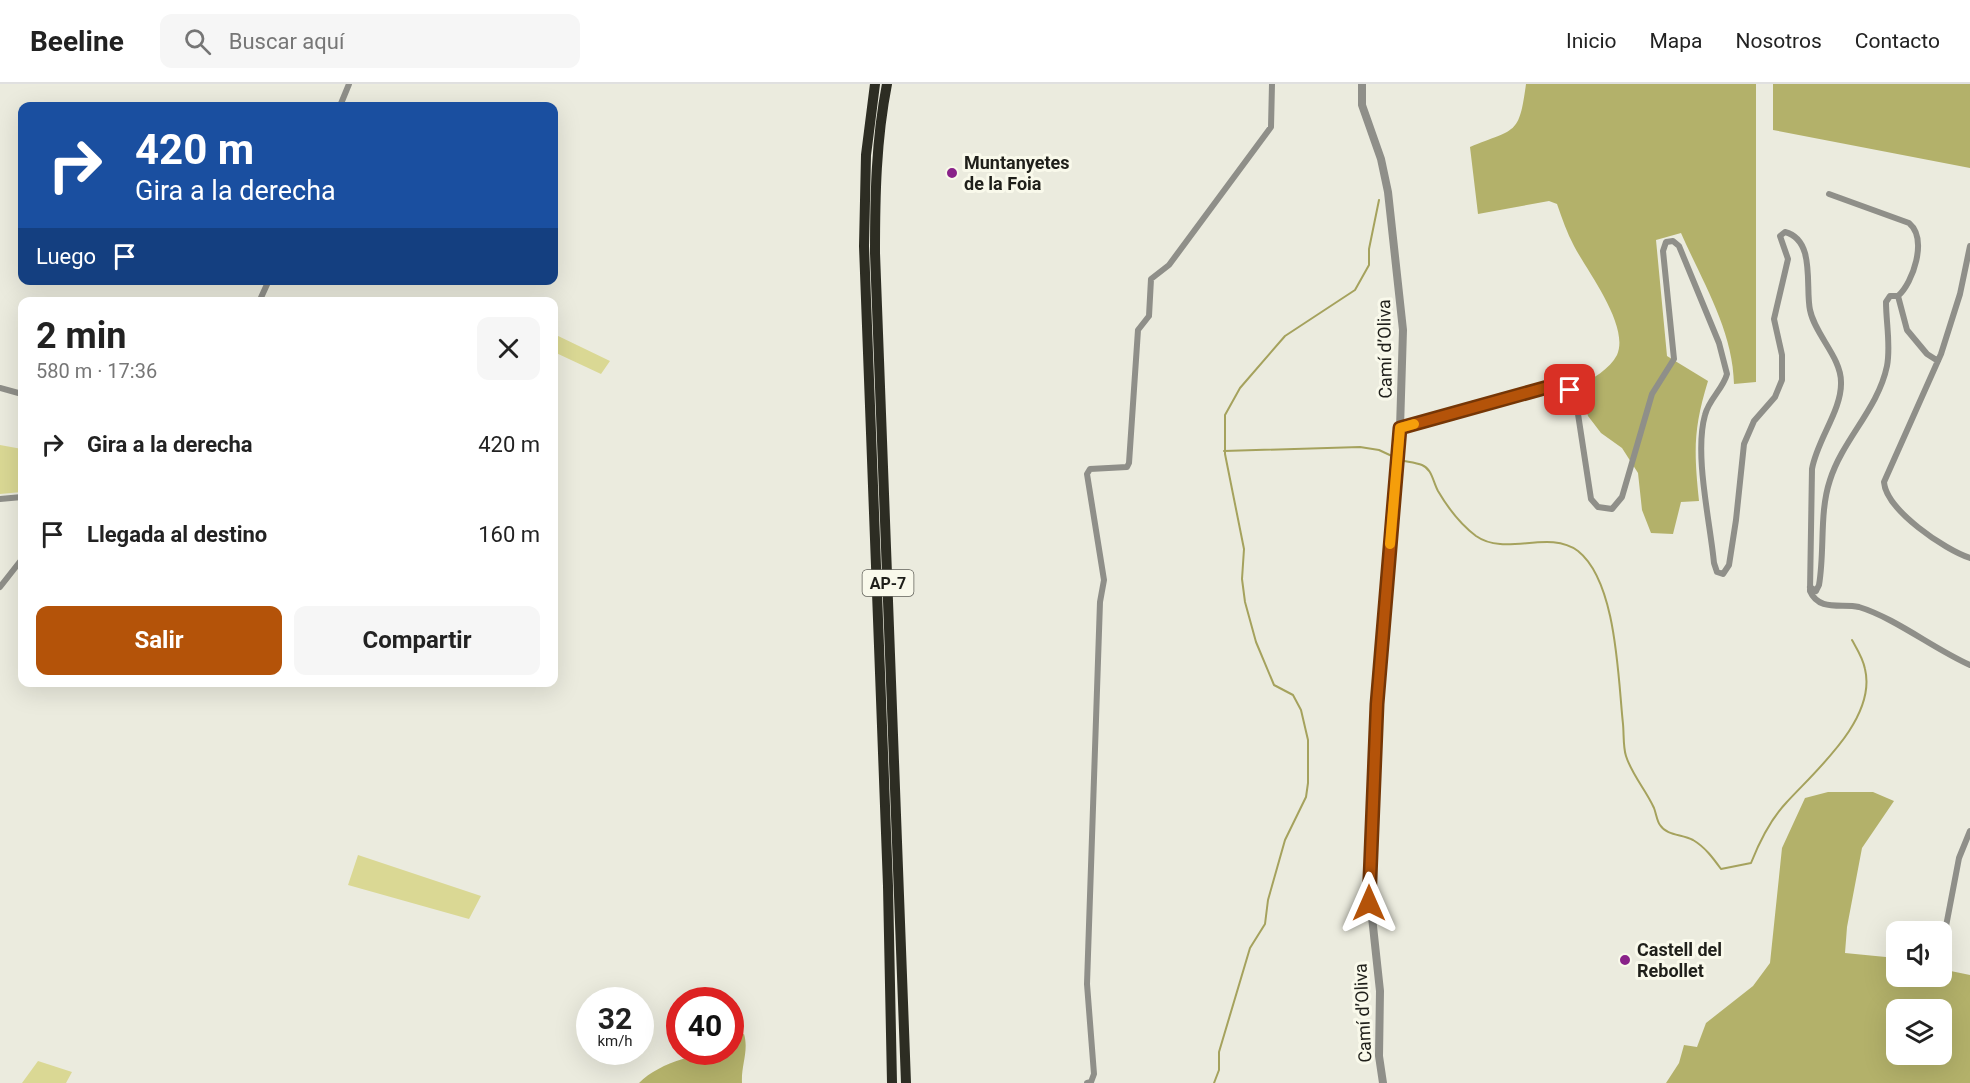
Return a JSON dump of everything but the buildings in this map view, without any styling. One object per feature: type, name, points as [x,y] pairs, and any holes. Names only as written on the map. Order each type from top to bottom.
[{"type":"highway","name":"AP-7","points":[[875,84],[866,155],[864,246],[888,886],[892,1083]]},
{"type":"highway","name":"AP-7","points":[[887,84],[878,153],[875,253],[906,1083]]},
{"type":"street","points":[[342,102],[349,84]]},
{"type":"street","points":[[1088,1083],[1091,1082],[1094,1074],[1087,984],[1100,602],[1104,580],[1087,474],[1090,469],[1127,467],[1129,463],[1138,330],[1149,316],[1151,279],[1169,265],[1271,127],[1272,84]]},
{"type":"street","name":"Camí d’Oliva","points":[[1362,84],[1362,105],[1381,159],[1388,192],[1403,330],[1400,428],[1377,704],[1369,889],[1380,991],[1379,1056],[1383,1083]]},
{"type":"street","points":[[1809,585],[1814,591],[1819,585],[1826,501],[1831,477],[1865,418],[1888,360],[1886,302],[1890,296],[1898,296],[1908,285],[1917,244],[1914,228],[1903,221],[1829,194]]},
{"type":"street","points":[[1400,428],[1555,385],[1566,387],[1576,402],[1591,500],[1598,507],[1612,510],[1622,497],[1653,394],[1674,359],[1663,251],[1666,242],[1673,241],[1678,246],[1711,323],[1727,374],[1708,404],[1703,421],[1702,442],[1714,563],[1717,572],[1723,574],[1728,569],[1733,543],[1744,444],[1754,421],[1775,397],[1782,380],[1782,355],[1774,319],[1788,259],[1780,236],[1785,232],[1790,232],[1804,250],[1812,319],[1836,365],[1841,383],[1836,405],[1816,449],[1812,469],[1809,585],[1812,596],[1823,604],[1856,607],[1870,611],[1970,665]]},
{"type":"street","points":[[1970,246],[1960,294],[1938,361],[1886,476],[1884,486],[1901,509],[1924,532],[1949,549],[1970,558]]},
{"type":"street","points":[[1898,296],[1907,330],[1927,354],[1938,361]]},
{"type":"street","points":[[0,388],[18,393]]},
{"type":"street","points":[[0,499],[18,497]]},
{"type":"street","points":[[0,587],[18,564]]},
{"type":"street","points":[[1947,921],[1959,858],[1970,831]]},
{"type":"shaded area","points":[[1526,84],[1756,84],[1756,382],[1734,384],[1728,344],[1722,325],[1681,233],[1656,240],[1667,356],[1708,381],[1697,427],[1696,468],[1699,501],[1681,502],[1673,534],[1651,533],[1642,510],[1638,473],[1622,448],[1601,433],[1588,416],[1579,386],[1600,373],[1614,360],[1619,343],[1618,329],[1605,299],[1571,241],[1557,204],[1549,201],[1478,214],[1470,147],[1513,128],[1521,113]]},
{"type":"shaded area","points":[[1773,84],[1970,84],[1970,168],[1773,130]]},
{"type":"shaded area","points":[[558,336],[610,361],[601,374],[558,354]]},
{"type":"shaded area","points":[[0,445],[18,448],[18,492],[0,494]]},
{"type":"shaded area","points":[[1828,792],[1873,792],[1894,801],[1862,848],[1847,927],[1845,953],[1886,957],[1886,987],[1952,987],[1952,971],[1970,975],[1970,1083],[1666,1083],[1679,1063],[1684,1045],[1697,1047],[1706,1023],[1753,986],[1770,963],[1782,848],[1805,798]]},
{"type":"shaded area","points":[[358,855],[481,896],[469,919],[348,885]]},
{"type":"shaded area","points":[[744,1034],[746,1046],[744,1062]]},
{"type":"shaded area","points":[[38,1061],[72,1072],[66,1083],[22,1083]]},
{"type":"shaded area","points":[[668,1065],[744,1065],[742,1083],[639,1083]]},
{"type":"waterway","points":[[1214,1083],[1219,1070],[1219,1052],[1250,948],[1265,924],[1268,900],[1285,840],[1306,797],[1308,783],[1308,740],[1301,710],[1293,695],[1274,685],[1256,642],[1245,602],[1242,579],[1244,549],[1225,454],[1225,415],[1240,388],[1285,336],[1355,290],[1369,265],[1369,249],[1379,200]]},
{"type":"waterway","points":[[1224,451],[1360,447],[1379,450],[1394,457]]},
{"type":"waterway","points":[[1404,461],[1422,465],[1428,469],[1450,510],[1476,536],[1488,542],[1500,544],[1554,542],[1566,545],[1578,551],[1591,565],[1601,585],[1613,632],[1626,756],[1635,776],[1651,801],[1663,829],[1697,843],[1721,869],[1751,863],[1775,816],[1827,760],[1853,725],[1862,707],[1866,688],[1864,665],[1852,640]]},
{"type":"slow traffic","points":[[1390,544],[1400,428],[1414,424]]},
{"type":"place","name":"Muntanyetes de la Foia","points":[[952,173]]},
{"type":"place","name":"Castell del Rebollet","points":[[1625,960]]},
{"type":"route","points":[[1369,903],[1377,704],[1400,428],[1555,385],[1570,390]]}]
